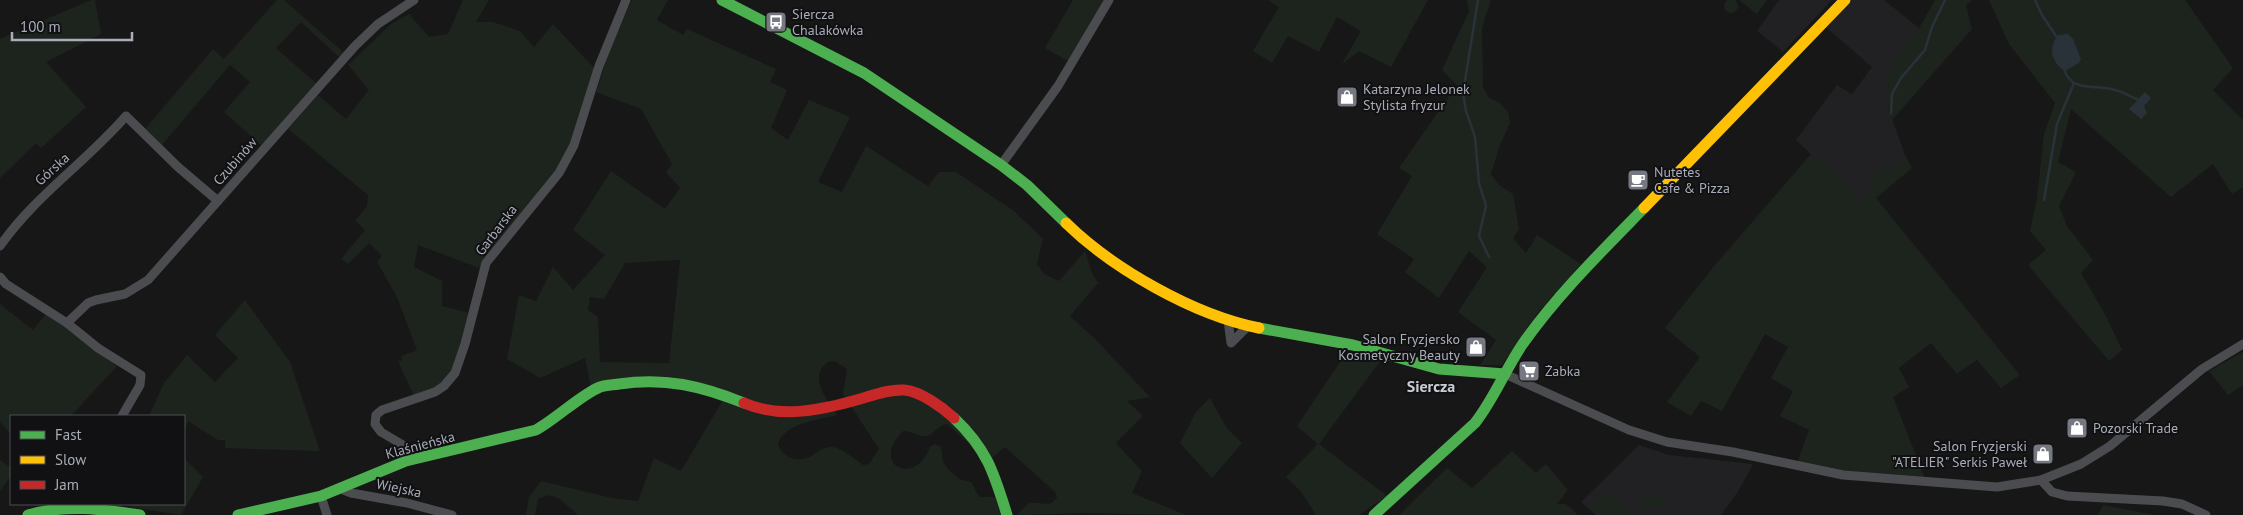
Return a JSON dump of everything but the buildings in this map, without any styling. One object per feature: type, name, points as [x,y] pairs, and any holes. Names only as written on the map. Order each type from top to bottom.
[{"type":"street","name":"Czubinów","points":[[68,323],[88,303],[124,294],[137,289],[148,280],[355,46],[378,24],[414,0]]},
{"type":"street","name":"Garbarska","points":[[406,461],[403,445],[381,432],[375,424],[376,415],[382,410],[435,392],[444,386],[455,373],[465,344],[486,263],[560,173],[574,145],[599,66],[626,0]]},
{"type":"street","points":[[722,0],[864,73],[1027,184],[1084,241],[1119,267],[1167,294],[1228,320],[1248,326],[1353,345],[1433,368],[1505,374],[1534,386],[1593,416],[1642,436],[1668,442],[1733,452],[1866,478],[1996,487],[2041,480],[2081,464],[2110,446],[2202,369],[2243,344]]},
{"type":"street","points":[[1001,165],[1058,86],[1109,0]]},
{"type":"street","points":[[1374,515],[1475,424],[1536,326],[1580,274],[1845,0]]},
{"type":"street","name":"Górska","points":[[0,246],[41,198],[106,139],[126,116],[178,167],[218,201]]},
{"type":"street","points":[[0,292],[3,281],[68,323],[98,348],[141,375],[140,385],[123,415]]},
{"type":"street","points":[[1228,320],[1231,343],[1248,326]]},
{"type":"street","name":"Klaśnieńska","points":[[238,515],[321,496],[406,461],[536,430],[602,387],[655,380],[688,385],[750,406],[796,412],[836,406],[889,391],[905,390],[917,393],[951,415],[982,448],[993,470],[1007,515]]},
{"type":"street","points":[[2041,480],[2052,492],[2067,496],[2163,501],[2182,504],[2206,515]]},
{"type":"street","name":"Wiejska","points":[[341,489],[350,493],[407,503],[452,515]]},
{"type":"street","points":[[321,496],[327,515]]},
{"type":"street","points":[[28,515],[46,509],[67,506],[123,508],[140,515]]},
{"type":"shaded area","points":[[1728,-1],[1734,-1],[1738,6],[1734,13],[1728,13],[1724,9],[1724,3]]},
{"type":"shaded area","points":[[91,0],[95,0],[101,34],[46,62],[86,107],[41,148],[36,143],[0,178],[0,39]]},
{"type":"shaded area","points":[[277,0],[284,0],[343,52],[339,57],[301,22],[276,48],[317,84],[262,146],[224,112],[250,82],[230,65],[162,145],[145,129],[213,49],[224,59]]},
{"type":"shaded area","points":[[463,0],[489,0],[476,22],[493,22],[520,31],[534,47],[553,24],[595,69],[564,161],[482,269],[418,245],[414,267],[442,281],[442,306],[469,313],[454,370],[436,389],[414,396],[398,361],[402,360],[401,356],[417,350],[397,297],[377,262],[382,256],[369,243],[348,264],[341,259],[365,230],[355,221],[367,206],[368,195],[288,129],[318,95],[346,119],[369,90],[348,65],[391,24],[409,14],[429,37],[448,34]]},
{"type":"shaded area","points":[[632,0],[668,0],[657,20],[683,35],[687,29],[776,69],[770,82],[787,90],[771,128],[788,140],[809,100],[850,117],[818,182],[842,192],[866,146],[928,186],[939,172],[956,172],[1014,211],[1043,239],[1037,264],[1044,274],[1059,281],[1085,251],[1092,273],[1098,283],[1070,316],[1095,339],[1150,397],[1127,401],[1143,416],[1116,443],[1142,471],[1132,493],[1186,515],[1084,513],[1018,515],[1030,503],[1052,503],[1057,497],[1055,492],[1005,447],[993,457],[984,457],[947,424],[940,426],[927,436],[903,431],[894,443],[891,454],[893,462],[898,467],[906,469],[915,467],[923,459],[930,447],[935,444],[941,447],[943,462],[949,470],[959,479],[971,482],[979,497],[995,497],[1001,515],[578,515],[560,499],[549,495],[538,499],[535,515],[526,515],[529,497],[541,481],[612,498],[638,501],[654,458],[681,471],[723,400],[666,376],[591,388],[585,358],[540,378],[507,359],[519,295],[536,301],[553,267],[573,290],[605,255],[573,230],[611,171],[665,209],[680,188],[666,172],[672,164],[641,109],[596,92],[610,49]],"holes":[[[680,260],[669,363],[600,362],[598,317],[588,310],[590,297],[604,299],[625,263]],[[830,361],[836,362],[847,369],[843,394],[879,449],[869,464],[863,465],[844,452],[832,447],[824,448],[810,457],[798,459],[786,455],[778,444],[787,431],[803,423],[837,415],[824,395],[819,380],[823,367]]]},
{"type":"shaded area","points":[[1073,0],[1105,0],[1070,62],[1045,48]]},
{"type":"shaded area","points":[[1268,0],[1428,0],[1391,67],[1359,51],[1342,64],[1361,31],[1337,17],[1319,52],[1288,36],[1272,63],[1253,51],[1279,7]]},
{"type":"shaded area","points":[[1467,0],[1491,0],[1482,28],[1483,87],[1489,98],[1500,103],[1508,112],[1510,123],[1500,145],[1491,174],[1499,185],[1513,194],[1519,229],[1513,238],[1526,253],[1537,235],[1581,264],[1536,315],[1502,365],[1480,365],[1496,340],[1458,312],[1487,267],[1469,251],[1439,298],[1405,272],[1414,259],[1377,234],[1412,176],[1399,168],[1457,85],[1442,70],[1469,11]]},
{"type":"shaded area","points":[[1739,0],[1767,0],[1757,14]]},
{"type":"shaded area","points":[[1779,0],[1832,0],[1783,52],[1757,31]]},
{"type":"shaded area","points":[[1852,0],[1884,0],[1919,28],[1888,73],[1888,108],[1905,155],[1877,175],[1860,201],[1796,140],[1837,85],[1852,94],[1872,67],[1827,28]]},
{"type":"shaded area","points":[[1935,0],[1972,0],[1966,5],[1972,29],[1892,120],[1888,108],[1888,73],[1919,28]]},
{"type":"shaded area","points":[[1989,0],[2185,0],[2233,68],[2213,90],[2243,120],[2243,187],[2232,194],[2213,164],[2171,197],[2071,109],[2058,162],[2076,172],[2059,206],[2067,226],[2093,260],[2081,273],[2106,316],[2122,350],[2109,361],[2028,265],[2046,250],[2030,231],[2037,198],[2044,134],[2055,103],[2009,44]]},
{"type":"shaded area","points":[[2068,34],[2073,39],[2081,59],[2079,63],[2065,71],[2054,59],[2052,50],[2058,35]]},
{"type":"shaded area","points":[[2145,92],[2151,98],[2144,106],[2147,113],[2141,119],[2129,109]]},
{"type":"shaded area","points":[[1811,154],[1860,201],[1877,175],[1905,155],[1912,168],[1876,198],[2020,375],[2001,388],[1977,360],[1957,374],[1931,343],[1899,368],[1909,387],[1893,397],[1925,478],[1869,477],[1797,463],[1809,430],[1780,416],[1793,391],[1771,378],[1788,347],[1765,334],[1722,411],[1701,401],[1691,416],[1667,402],[1700,357],[1665,328],[1715,265]]},
{"type":"shaded area","points":[[245,300],[290,362],[320,451],[225,448],[225,440],[218,440],[188,421],[185,431],[185,415],[149,415],[164,383],[187,355],[215,382],[238,358],[215,335]]},
{"type":"shaded area","points":[[0,304],[33,330],[47,313],[64,323],[117,366],[72,415],[10,415],[10,433],[0,422]]},
{"type":"shaded area","points":[[1348,350],[1381,360],[1319,444],[1387,496],[1359,515],[1316,515],[1302,493],[1286,477],[1318,444],[1297,426]]},
{"type":"shaded area","points":[[2243,352],[2243,385],[2228,395],[2209,371]]},
{"type":"shaded area","points":[[1210,398],[1226,427],[1242,443],[1212,478],[1180,443],[1196,412]]},
{"type":"shaded area","points":[[1639,445],[1669,455],[1753,464],[1739,490],[1721,515],[1596,515],[1581,502]]},
{"type":"shaded area","points":[[1512,451],[1536,473],[1546,464],[1568,490],[1557,504],[1566,504],[1578,515],[1399,515],[1447,468],[1472,488]]},
{"type":"shaded area","points":[[185,459],[203,477],[181,515],[130,507],[131,505],[185,505]]},
{"type":"shaded area","points":[[0,460],[10,467],[10,477],[0,491]]},
{"type":"shaded area","points":[[1604,492],[1632,515],[1599,515],[1590,508]]},
{"type":"shaded area","points":[[1662,495],[1663,506],[1645,508],[1644,504],[1641,505],[1640,498]]},
{"type":"shaded area","points":[[2103,505],[2154,515],[2098,515]]},
{"type":"waterway","points":[[1478,0],[1463,93],[1466,111],[1475,137],[1479,183],[1486,206],[1479,236],[1489,257]]},
{"type":"waterway","points":[[1891,114],[1892,94],[1901,78],[1925,50],[1932,27],[1945,0]]},
{"type":"waterway","points":[[2035,0],[2042,15],[2058,39]]},
{"type":"waterway","points":[[2064,69],[2067,76],[2077,84],[2114,90],[2137,99]]},
{"type":"waterway","points":[[2044,200],[2057,124],[2074,83]]},
{"type":"traffic: fast","points":[[722,0],[864,73],[1001,165],[1027,185],[1066,223]]},
{"type":"traffic: fast","points":[[1374,515],[1475,423],[1522,345],[1550,309],[1580,274],[1644,208]]},
{"type":"traffic: fast","points":[[1259,328],[1353,345],[1439,369],[1505,374]]},
{"type":"traffic: fast","points":[[238,515],[321,496],[406,461],[536,430],[585,395],[602,386],[636,382],[667,382],[713,392],[744,403]]},
{"type":"traffic: fast","points":[[954,418],[982,451],[998,486],[1007,515]]},
{"type":"traffic: fast","points":[[28,515],[70,509],[97,509],[140,515]]},
{"type":"traffic: slow","points":[[1644,208],[1845,0]]},
{"type":"traffic: slow","points":[[1066,223],[1107,257],[1156,288],[1208,313],[1259,328]]},
{"type":"traffic: jam","points":[[744,403],[772,411],[802,411],[831,407],[887,391],[904,390],[924,396],[954,418]]},
{"type":"place","name":"Siercza Chalakówka","points":[[776,22]]},
{"type":"place","name":"Katarzyna Jelonek Stylista fryzur","points":[[1347,97]]},
{"type":"place","name":"Nutetes Cafe & Pizza","points":[[1638,180]]},
{"type":"place","name":"Salon Fryzjersko Kosmetyczny Beauty","points":[[1476,347]]},
{"type":"place","name":"Żabka","points":[[1529,371]]},
{"type":"place","name":"Pozorski Trade","points":[[2077,428]]},
{"type":"place","name":"Salon Fryzjerski \"ATELIER\" Serkis Paweł","points":[[2043,454]]},
{"type":"district","name":"Siercza","points":[[1431,386]]}]
